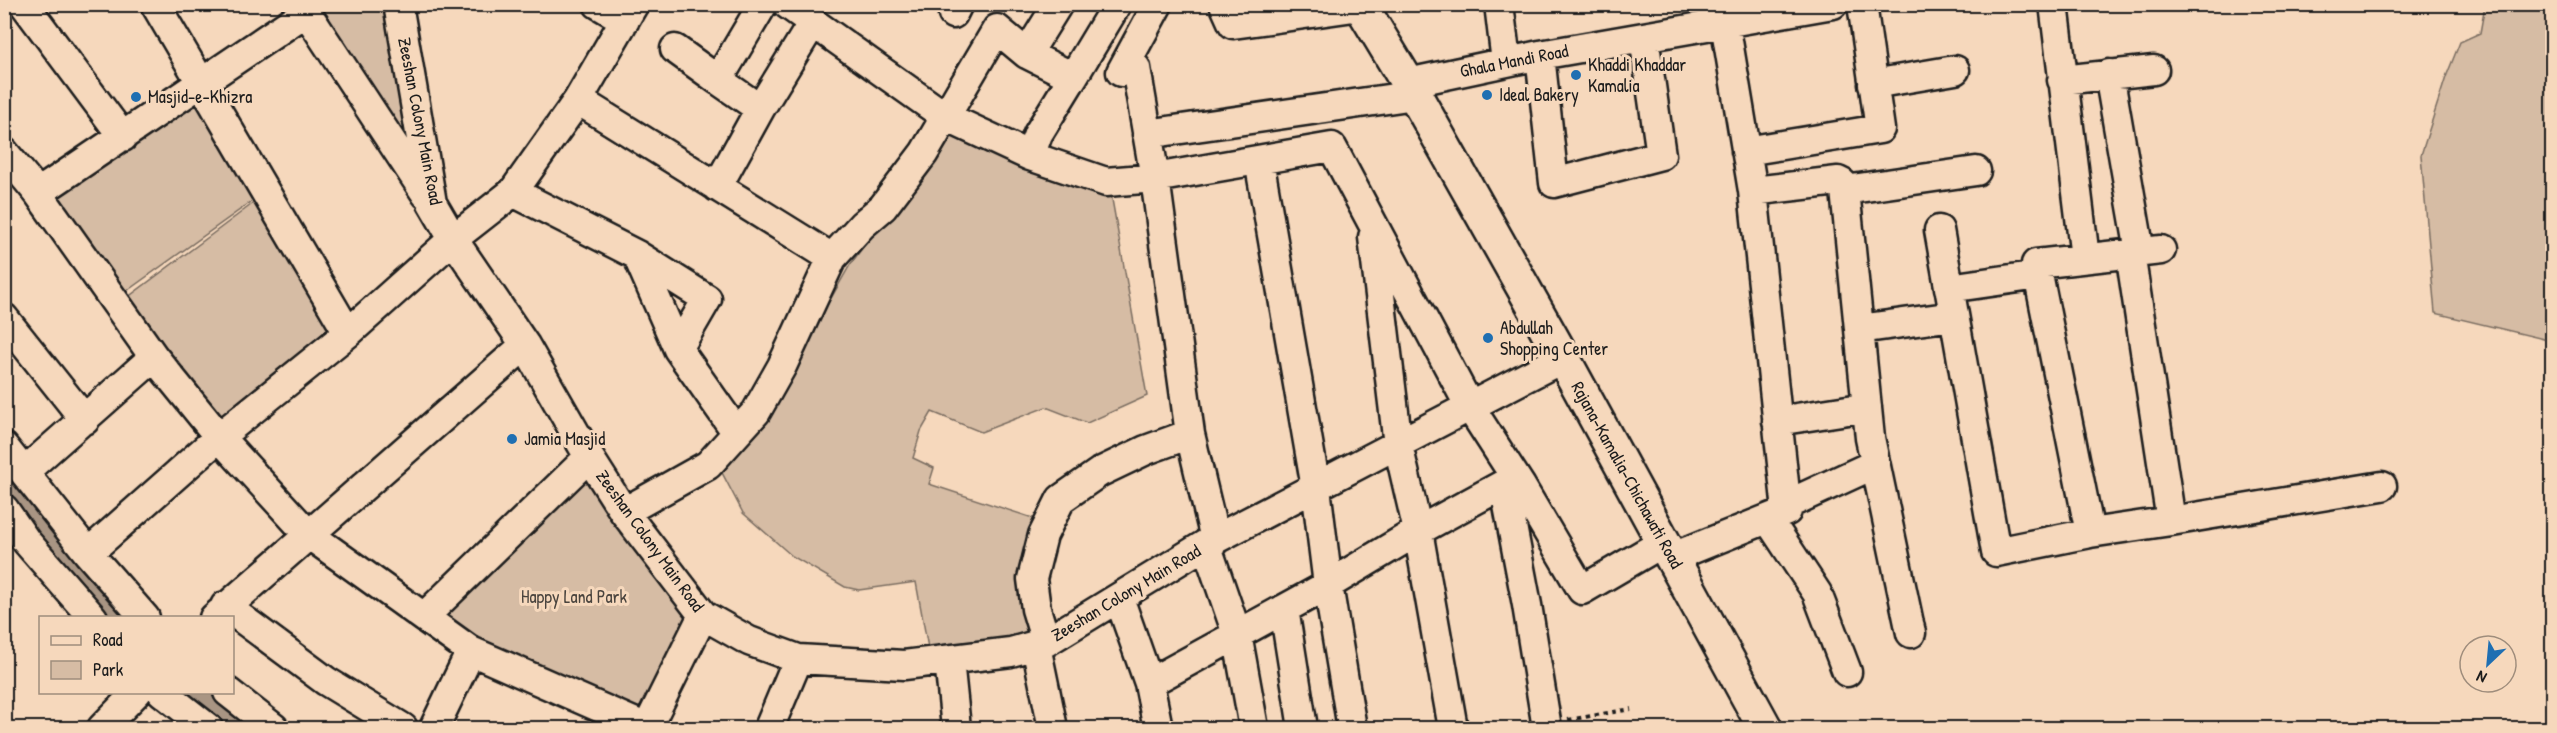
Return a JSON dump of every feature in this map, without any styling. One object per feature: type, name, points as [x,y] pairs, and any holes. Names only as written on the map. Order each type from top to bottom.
[{"type":"main road","name":"Rajana-Kamalia-Chichawati Road","points":[[1360,5],[1412,89],[1563,358],[1765,729]]},
{"type":"street","points":[[24,4],[123,136]]},
{"type":"street","points":[[155,4],[348,333]]},
{"type":"street","name":"Zeeshan Colony Main Road","points":[[398,4],[432,203],[453,239],[525,345],[589,457],[624,512],[703,615],[749,641],[798,659],[904,664],[948,660],[1041,644],[1210,542],[1563,358]]},
{"type":"street","points":[[88,553],[219,437],[348,333],[453,239],[513,192],[578,100],[630,12],[598,4]]},
{"type":"street","points":[[718,80],[763,4]]},
{"type":"street","points":[[787,4],[812,24],[946,117],[1030,156],[1106,182],[1155,178],[1332,147],[1510,481],[1582,590],[1669,550],[1777,512],[1875,464]]},
{"type":"street","points":[[1027,54],[1058,4]]},
{"type":"street","points":[[1030,156],[1038,134],[1117,4]]},
{"type":"street","points":[[1158,4],[1121,72],[1136,68],[1155,178],[1190,434],[1210,542],[1237,634],[1254,729]]},
{"type":"street","points":[[1224,4],[1233,24],[1360,5]]},
{"type":"street","points":[[1499,4],[1506,62]]},
{"type":"street","name":"Ghala Mandi Road","points":[[1147,134],[1412,89],[1506,62],[1644,37],[1708,18],[1833,4]]},
{"type":"street","points":[[1746,152],[1880,129],[1862,4]]},
{"type":"street","points":[[2054,4],[2085,258]]},
{"type":"street","points":[[38,193],[201,84],[303,8],[432,203]]},
{"type":"street","points":[[1708,18],[1746,152],[1753,191],[1777,421],[1777,512],[1817,593],[1847,672]]},
{"type":"street","points":[[717,187],[812,24]]},
{"type":"street","points":[[624,512],[708,465],[756,412],[782,366],[832,258],[862,225],[883,207],[924,153],[997,29],[1027,54],[1073,77]]},
{"type":"street","points":[[1540,55],[1554,183],[1662,155],[1644,37]]},
{"type":"street","points":[[675,49],[760,110]]},
{"type":"street","points":[[1873,84],[1955,70]]},
{"type":"street","points":[[2062,80],[2154,70]]},
{"type":"street","points":[[2109,74],[2144,252],[2171,521]]},
{"type":"street","points":[[578,100],[832,258]]},
{"type":"street","points":[[4,152],[38,193],[154,357],[219,437],[308,534],[471,651],[646,728],[703,615]]},
{"type":"street","points":[[1259,160],[1316,488],[1328,585],[1352,729]]},
{"type":"street","points":[[1845,190],[1976,171]]},
{"type":"street","points":[[1753,191],[1838,181],[1842,183],[1845,190],[1875,464],[1911,633]]},
{"type":"street","points":[[513,192],[637,255],[707,299],[678,349]]},
{"type":"street","points":[[1371,220],[1398,445],[1418,531],[1453,729]]},
{"type":"street","points":[[1939,230],[1996,552],[2090,533],[2382,486]]},
{"type":"street","points":[[2090,533],[2036,264],[2144,252]]},
{"type":"street","points":[[637,255],[678,349],[737,433]]},
{"type":"street","points":[[1950,288],[2039,275]]},
{"type":"street","points":[[1859,328],[1954,316]]},
{"type":"street","points":[[4,318],[86,420]]},
{"type":"street","points":[[219,612],[525,345]]},
{"type":"street","points":[[24,472],[86,420],[154,357]]},
{"type":"street","points":[[1777,421],[1867,407]]},
{"type":"street","points":[[1053,729],[1032,579],[1043,535],[1061,499],[1100,472],[1146,450],[1190,434]]},
{"type":"street","points":[[4,447],[88,553],[144,616]]},
{"type":"street","points":[[424,617],[589,457]]},
{"type":"street","points":[[1149,683],[1328,585],[1418,531],[1510,481]]},
{"type":"street","points":[[1510,481],[1547,726]]},
{"type":"street","points":[[4,509],[15,543],[91,616]]},
{"type":"street","points":[[1119,598],[1149,683],[1158,729]]},
{"type":"street","points":[[1284,609],[1303,729]]},
{"type":"street","points":[[234,622],[403,729]]},
{"type":"street","points":[[434,729],[471,651]]},
{"type":"street","points":[[769,729],[798,659]]},
{"type":"street","points":[[948,660],[956,729]]},
{"type":"street","points":[[102,729],[136,694]]},
{"type":"street","points":[[163,694],[208,729]]},
{"type":"street","points":[[229,694],[274,729]]},
{"type":"path","points":[[1547,726],[1631,709]]},
{"type":"green space","points":[[323,5],[398,5],[432,203],[306,12]]},
{"type":"green space","points":[[2485,5],[2552,5],[2552,341],[2435,313],[2421,155],[2446,77],[2460,42],[2480,33]]},
{"type":"green space","points":[[201,87],[262,194],[117,298],[39,194]]},
{"type":"green space","points":[[951,126],[1110,188],[1147,396],[1087,423],[1046,407],[981,432],[932,412],[921,431],[913,458],[934,468],[929,484],[1042,521],[1035,631],[1003,640],[928,648],[916,582],[859,590],[845,587],[792,556],[743,513],[717,463],[789,372],[850,265]]},
{"type":"green space","points":[[255,202],[330,327],[222,423],[123,301]]},
{"type":"green space","name":"Happy Land Park","points":[[589,457],[703,615],[649,724],[424,617]]},
{"type":"waterway","points":[[4,481],[114,616]]},
{"type":"waterway","points":[[198,694],[241,728]]},
{"type":"place","name":"Khaddi Khaddar Kamalia","points":[[1576,75]]},
{"type":"place","name":"Ideal Bakery","points":[[1487,95]]},
{"type":"place","name":"Masjid-e-Khizra","points":[[136,97]]},
{"type":"place","name":"Abdullah Shopping Center","points":[[1488,338]]},
{"type":"place","name":"Jamia Masjid","points":[[512,439]]}]
